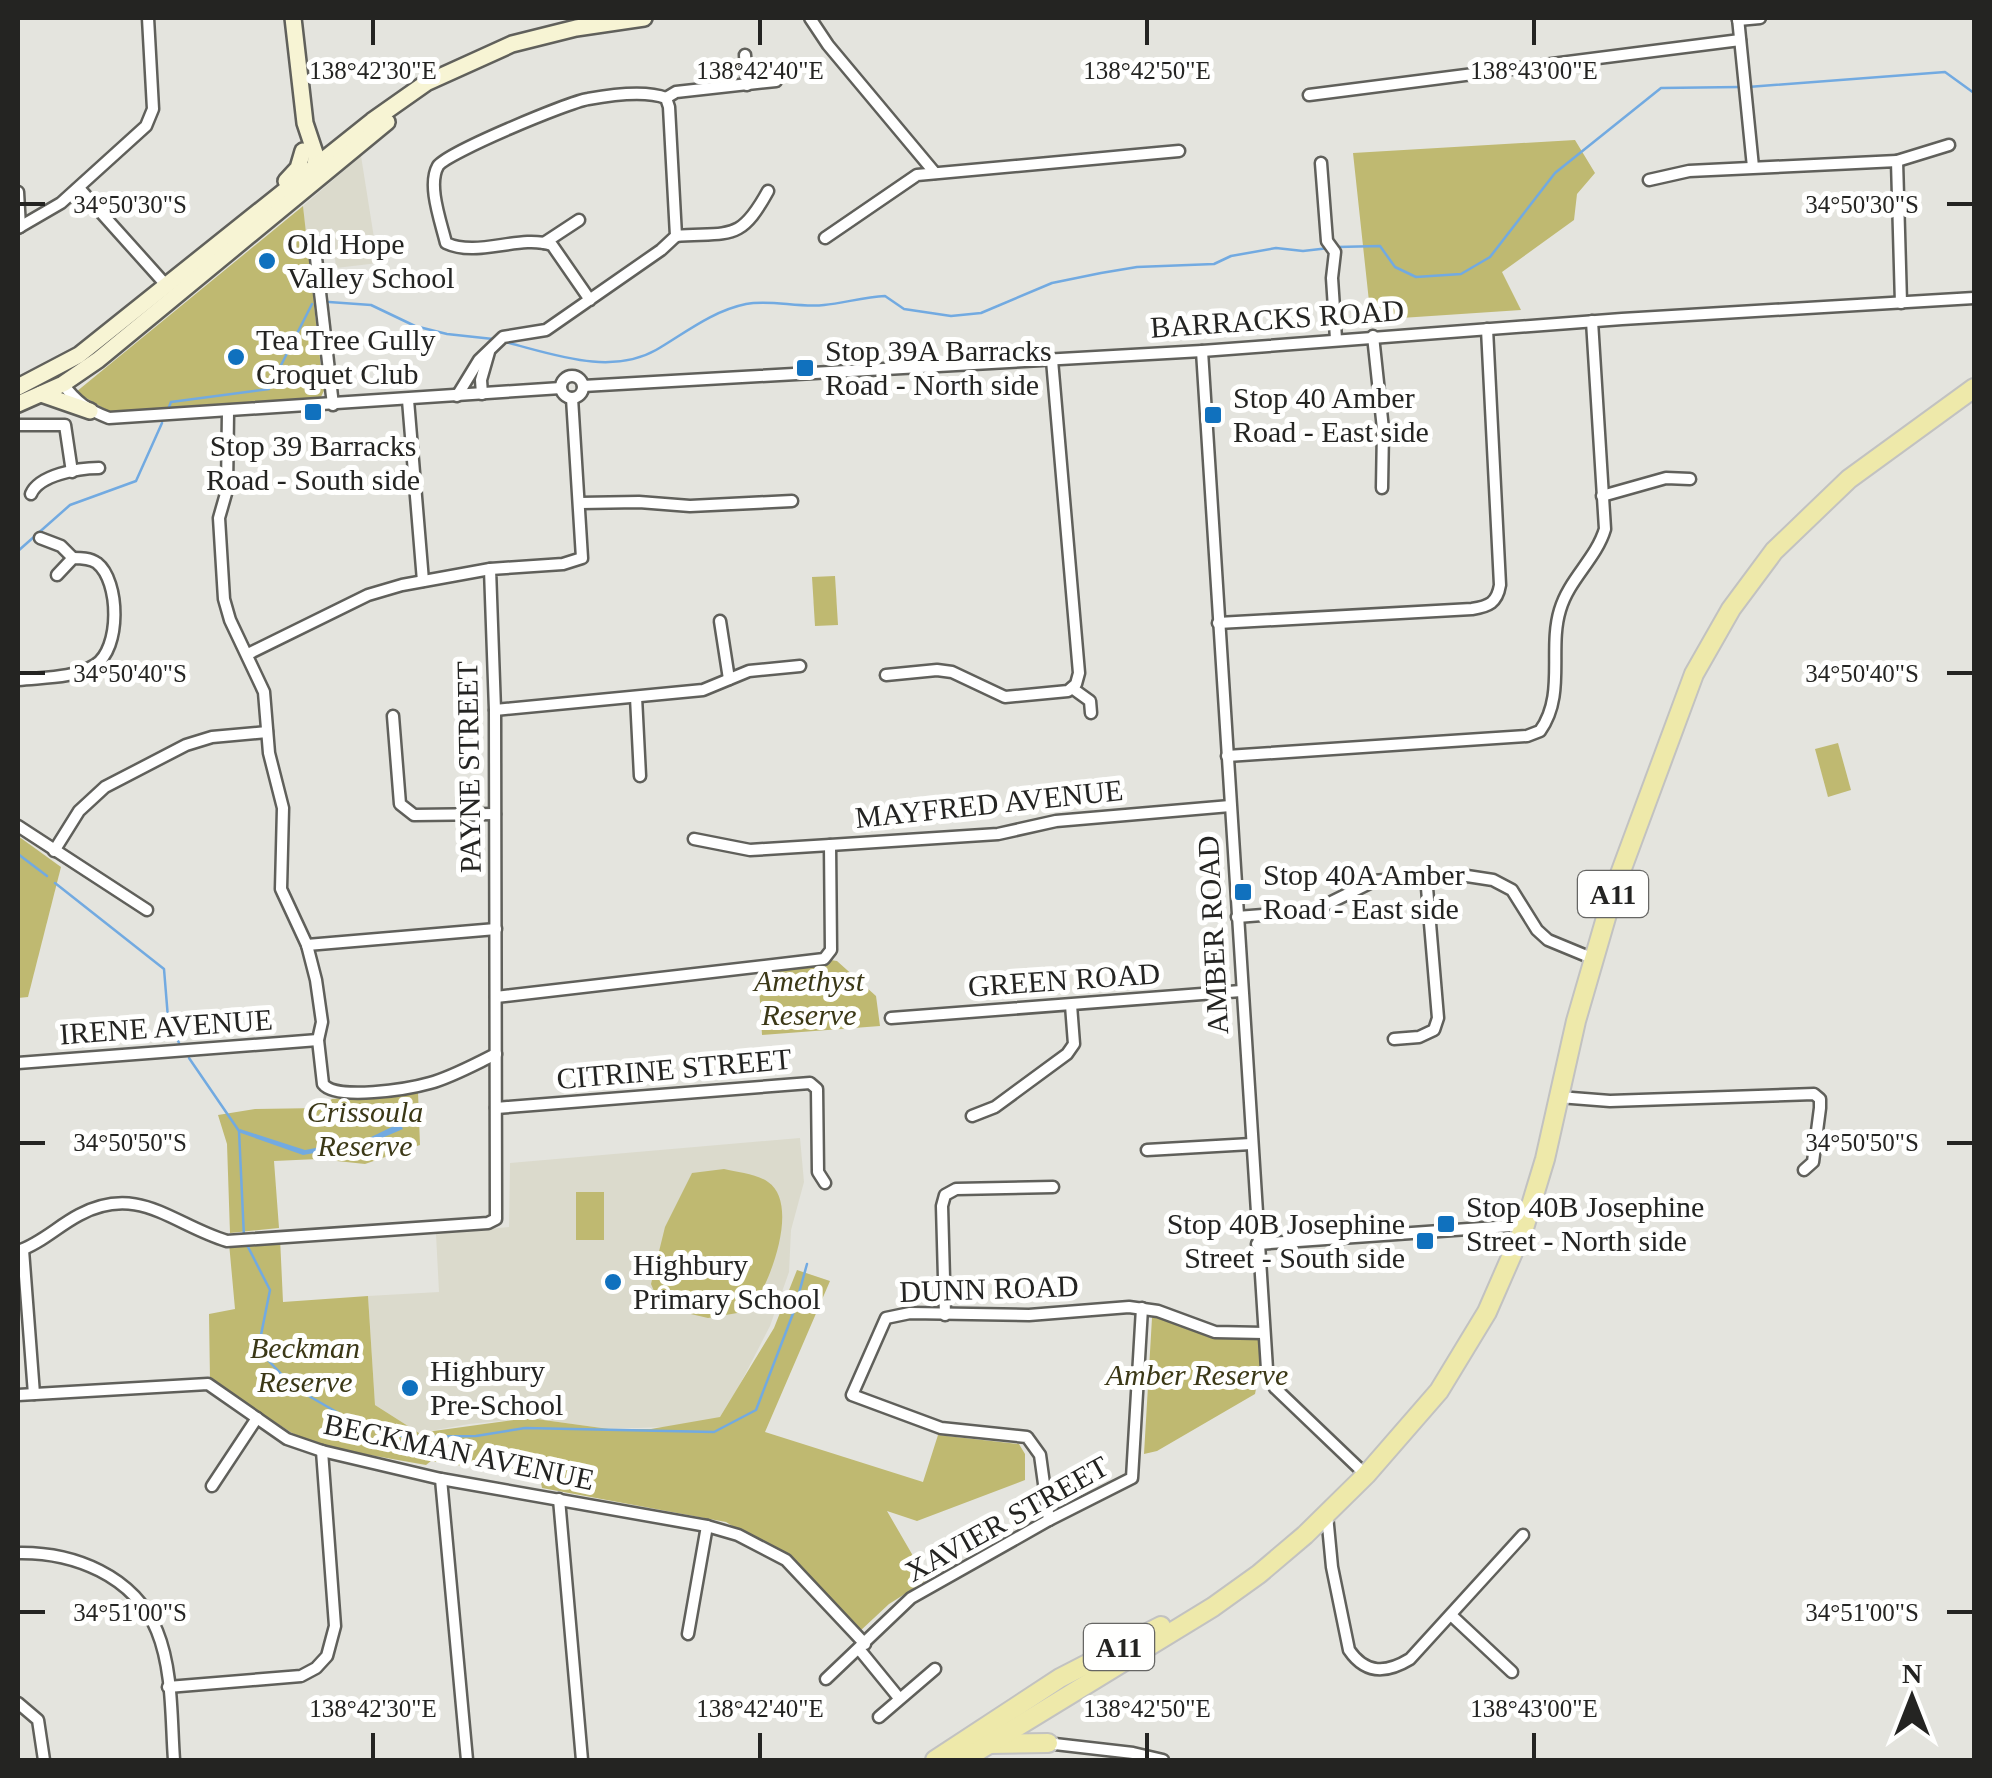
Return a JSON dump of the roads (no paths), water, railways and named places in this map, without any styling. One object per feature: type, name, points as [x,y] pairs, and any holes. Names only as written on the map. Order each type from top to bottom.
[{"type":"main road","points":[[293,18],[309,164],[319,172]]},
{"type":"main road","points":[[171,291],[230,233],[319,172],[340,147],[407,95],[512,44],[575,22],[644,18]]},
{"type":"main road","points":[[18,404],[41,394],[79,354],[171,291],[444,74]]},
{"type":"main road","points":[[307,147],[340,147]]},
{"type":"main road","points":[[230,233],[238,221],[295,172],[307,147]]},
{"type":"main road","points":[[18,387],[59,377]]},
{"type":"main road","name":"A11","points":[[934,1760],[1011,1719],[1043,1727],[1213,1607],[1306,1535],[1428,1406],[1467,1350],[1525,1225],[1614,890],[1694,674],[1731,609],[1772,552],[1828,497],[1974,388]]},
{"type":"main road","points":[[41,394],[90,411]]},
{"type":"main road","name":"A11","points":[[962,1760],[986,1744],[1060,1678],[1164,1624],[1306,1535]]},
{"type":"main road","points":[[986,1744],[1043,1727]]},
{"type":"street","points":[[18,192],[19,228],[46,214],[141,132],[151,118],[148,18]]},
{"type":"street","points":[[810,18],[934,173]]},
{"type":"street","points":[[1753,168],[1738,19],[1760,18]]},
{"type":"street","points":[[1309,95],[1740,40]]},
{"type":"street","points":[[745,54],[747,85]]},
{"type":"street","points":[[590,300],[552,245],[471,247],[446,243],[434,186],[441,162],[463,149],[585,99],[654,94],[666,98],[676,92],[776,82]]},
{"type":"street","points":[[666,98],[676,236]]},
{"type":"street","points":[[1649,180],[1689,171],[1897,161],[1950,145]]},
{"type":"street","points":[[825,238],[918,175],[1178,151]]},
{"type":"street","points":[[1897,161],[1902,302]]},
{"type":"street","points":[[1321,163],[1327,241],[1335,252],[1332,278],[1336,339]]},
{"type":"street","points":[[79,188],[171,291]]},
{"type":"street","points":[[457,396],[492,346],[503,337],[546,330],[676,236],[741,230],[752,222],[768,190]]},
{"type":"street","points":[[544,243],[579,220]]},
{"type":"street","points":[[315,250],[333,405]]},
{"type":"street","name":"BARRACKS ROAD","points":[[582,386],[1202,351],[1373,336],[1974,298]]},
{"type":"street","points":[[1227,756],[1527,736],[1540,731],[1554,695],[1558,614],[1567,589],[1601,542],[1605,529],[1592,321]]},
{"type":"street","points":[[1218,623],[1490,606],[1498,597],[1500,585],[1487,329]]},
{"type":"street","points":[[1373,336],[1383,429],[1382,488]]},
{"type":"street","points":[[482,394],[481,380],[492,346]]},
{"type":"street","name":"AMBER ROAD","points":[[1202,351],[1266,1370],[1275,1388],[1366,1474]]},
{"type":"street","points":[[886,676],[952,672],[1006,697],[1072,688],[1079,673],[1052,360]]},
{"type":"street","points":[[571,376],[579,379],[582,386],[578,396],[572,398],[561,388],[571,376]]},
{"type":"street","points":[[59,377],[90,411],[109,418],[561,388]]},
{"type":"street","points":[[248,654],[368,595],[490,569],[563,564],[582,558],[572,398]]},
{"type":"street","points":[[408,400],[423,582]]},
{"type":"street","points":[[228,412],[228,490],[220,518],[220,573],[230,620],[264,692],[267,732],[283,808],[282,889],[307,946],[322,1022],[318,1040],[323,1084],[326,1090],[337,1093],[430,1083],[496,1054]]},
{"type":"street","points":[[18,425],[65,426],[72,472]]},
{"type":"street","points":[[31,494],[36,485],[72,472],[98,468]]},
{"type":"street","points":[[1602,496],[1666,478],[1690,479]]},
{"type":"street","points":[[580,503],[690,506],[792,501]]},
{"type":"street","points":[[18,680],[74,674],[108,654],[114,637],[112,588],[98,564],[74,558],[61,546],[40,538]]},
{"type":"street","points":[[57,575],[74,558]]},
{"type":"street","name":"PAYNE STREET","points":[[20,1250],[80,1214],[119,1202],[160,1210],[198,1232],[227,1241],[488,1223],[496,1219],[496,814],[490,569]]},
{"type":"street","points":[[720,621],[728,679]]},
{"type":"street","points":[[495,710],[703,690],[750,671],[800,666]]},
{"type":"street","points":[[1072,688],[1090,701],[1091,713]]},
{"type":"street","points":[[636,697],[640,776]]},
{"type":"street","points":[[394,716],[398,795],[405,810],[414,815],[496,814]]},
{"type":"street","points":[[54,851],[80,811],[105,788],[186,745],[212,736],[267,732]]},
{"type":"street","name":"MAYFRED AVENUE","points":[[694,839],[750,850],[830,846],[998,834],[1056,821],[1230,806]]},
{"type":"street","points":[[18,826],[147,910]]},
{"type":"street","points":[[496,997],[824,959],[831,950],[830,846]]},
{"type":"street","points":[[1394,1039],[1419,1037],[1434,1030],[1438,1018],[1426,876]]},
{"type":"street","points":[[1237,917],[1313,911],[1374,882],[1426,876],[1494,880],[1512,890],[1537,930],[1548,940],[1594,959]]},
{"type":"street","points":[[307,946],[496,929]]},
{"type":"street","name":"GREEN ROAD","points":[[891,1018],[1241,990]]},
{"type":"street","points":[[972,1116],[995,1107],[1067,1054],[1074,1044],[1071,1005]]},
{"type":"street","name":"IRENE AVENUE","points":[[18,1064],[318,1040]]},
{"type":"street","name":"CITRINE STREET","points":[[496,1108],[810,1083],[817,1089],[818,1172],[825,1183]]},
{"type":"street","points":[[1558,1097],[1610,1101],[1814,1094],[1820,1099],[1820,1108],[1814,1162],[1804,1170]]},
{"type":"street","points":[[1148,1150],[1251,1144]]},
{"type":"street","points":[[945,1315],[945,1195],[956,1189],[1054,1187]]},
{"type":"street","points":[[1258,1244],[1525,1225]]},
{"type":"street","points":[[20,1250],[34,1394]]},
{"type":"street","name":"DUNN ROAD","points":[[1048,1520],[1040,1455],[1027,1437],[942,1428],[852,1396],[886,1318],[910,1313],[1029,1315],[1142,1308],[1215,1332],[1264,1332]]},
{"type":"street","name":"XAVIER STREET","points":[[826,1679],[912,1598],[1048,1520],[1132,1478],[1142,1308]]},
{"type":"street","name":"BECKMAN AVENUE","points":[[18,1395],[208,1384],[287,1439],[322,1451],[441,1479],[707,1526],[738,1535],[786,1560],[862,1647],[898,1698]]},
{"type":"street","points":[[212,1486],[257,1418]]},
{"type":"street","points":[[168,1687],[301,1676],[327,1656],[335,1626],[322,1451]]},
{"type":"street","points":[[441,1479],[467,1760]]},
{"type":"street","points":[[559,1499],[582,1760]]},
{"type":"street","points":[[1327,1514],[1339,1610],[1349,1650],[1356,1660],[1377,1670],[1396,1667],[1410,1658],[1523,1535]]},
{"type":"street","points":[[688,1634],[707,1526]]},
{"type":"street","points":[[18,1553],[48,1552],[77,1560],[95,1567],[131,1594],[157,1630],[168,1687],[174,1760]]},
{"type":"street","points":[[1451,1615],[1512,1672]]},
{"type":"street","points":[[880,1716],[936,1669]]},
{"type":"street","points":[[18,1702],[38,1720],[44,1760]]},
{"type":"street","points":[[1011,1719],[1028,1737],[1043,1727],[1163,1760]]},
{"type":"water","points":[[400,1123],[403,1129],[370,1143],[303,1155],[238,1132],[240,1129],[305,1150],[369,1138]]},
{"type":"waterway","points":[[1748,87],[1945,72],[1974,93]]},
{"type":"waterway","points":[[1337,247],[1380,246],[1395,267],[1416,277],[1461,274],[1490,257],[1555,173],[1661,88],[1740,87]]},
{"type":"waterway","points":[[505,342],[562,357],[620,361],[656,350],[710,317],[746,304],[814,306],[885,296],[904,309],[951,316],[981,313],[1052,283],[1101,273],[1137,267],[1214,264],[1231,256],[1276,248],[1329,248]]},
{"type":"waterway","points":[[329,302],[371,305],[415,326],[493,339]]},
{"type":"waterway","points":[[169,407],[171,402],[269,389],[312,304]]},
{"type":"waterway","points":[[18,551],[70,505],[136,481],[162,423]]},
{"type":"waterway","points":[[18,854],[47,876]]},
{"type":"waterway","points":[[55,883],[164,969],[168,1018],[179,1043]]},
{"type":"waterway","points":[[189,1058],[239,1131],[244,1237]]},
{"type":"waterway","points":[[247,1245],[270,1290],[258,1350],[295,1388],[359,1425],[405,1437],[476,1436],[525,1428],[714,1432],[756,1410],[794,1311],[807,1264]]},
{"type":"place","name":"Old Hope Valley School","points":[[267,261]]},
{"type":"place","name":"Tea Tree Gully Croquet Club","points":[[236,357]]},
{"type":"place","name":"Stop 39A Barracks Road - North side","points":[[805,368]]},
{"type":"place","name":"Stop 39 Barracks Road - South side","points":[[313,412]]},
{"type":"place","name":"Stop 40 Amber Road - East side","points":[[1213,415]]},
{"type":"place","name":"Stop 40A Amber Road - East side","points":[[1243,892]]},
{"type":"place","name":"Stop 40B Josephine Street - North side","points":[[1446,1224]]},
{"type":"place","name":"Stop 40B Josephine Street - South side","points":[[1425,1241]]},
{"type":"place","name":"Highbury Primary School","points":[[613,1282]]},
{"type":"place","name":"Highbury Pre-School","points":[[410,1388]]},
{"type":"park label","name":"Amethyst Reserve","points":[[809,998]]},
{"type":"park label","name":"Crissoula Reserve","points":[[365,1129]]},
{"type":"park label","name":"Beckman Reserve","points":[[305,1365]]},
{"type":"park label","name":"Amber Reserve","points":[[1197,1375]]}]
